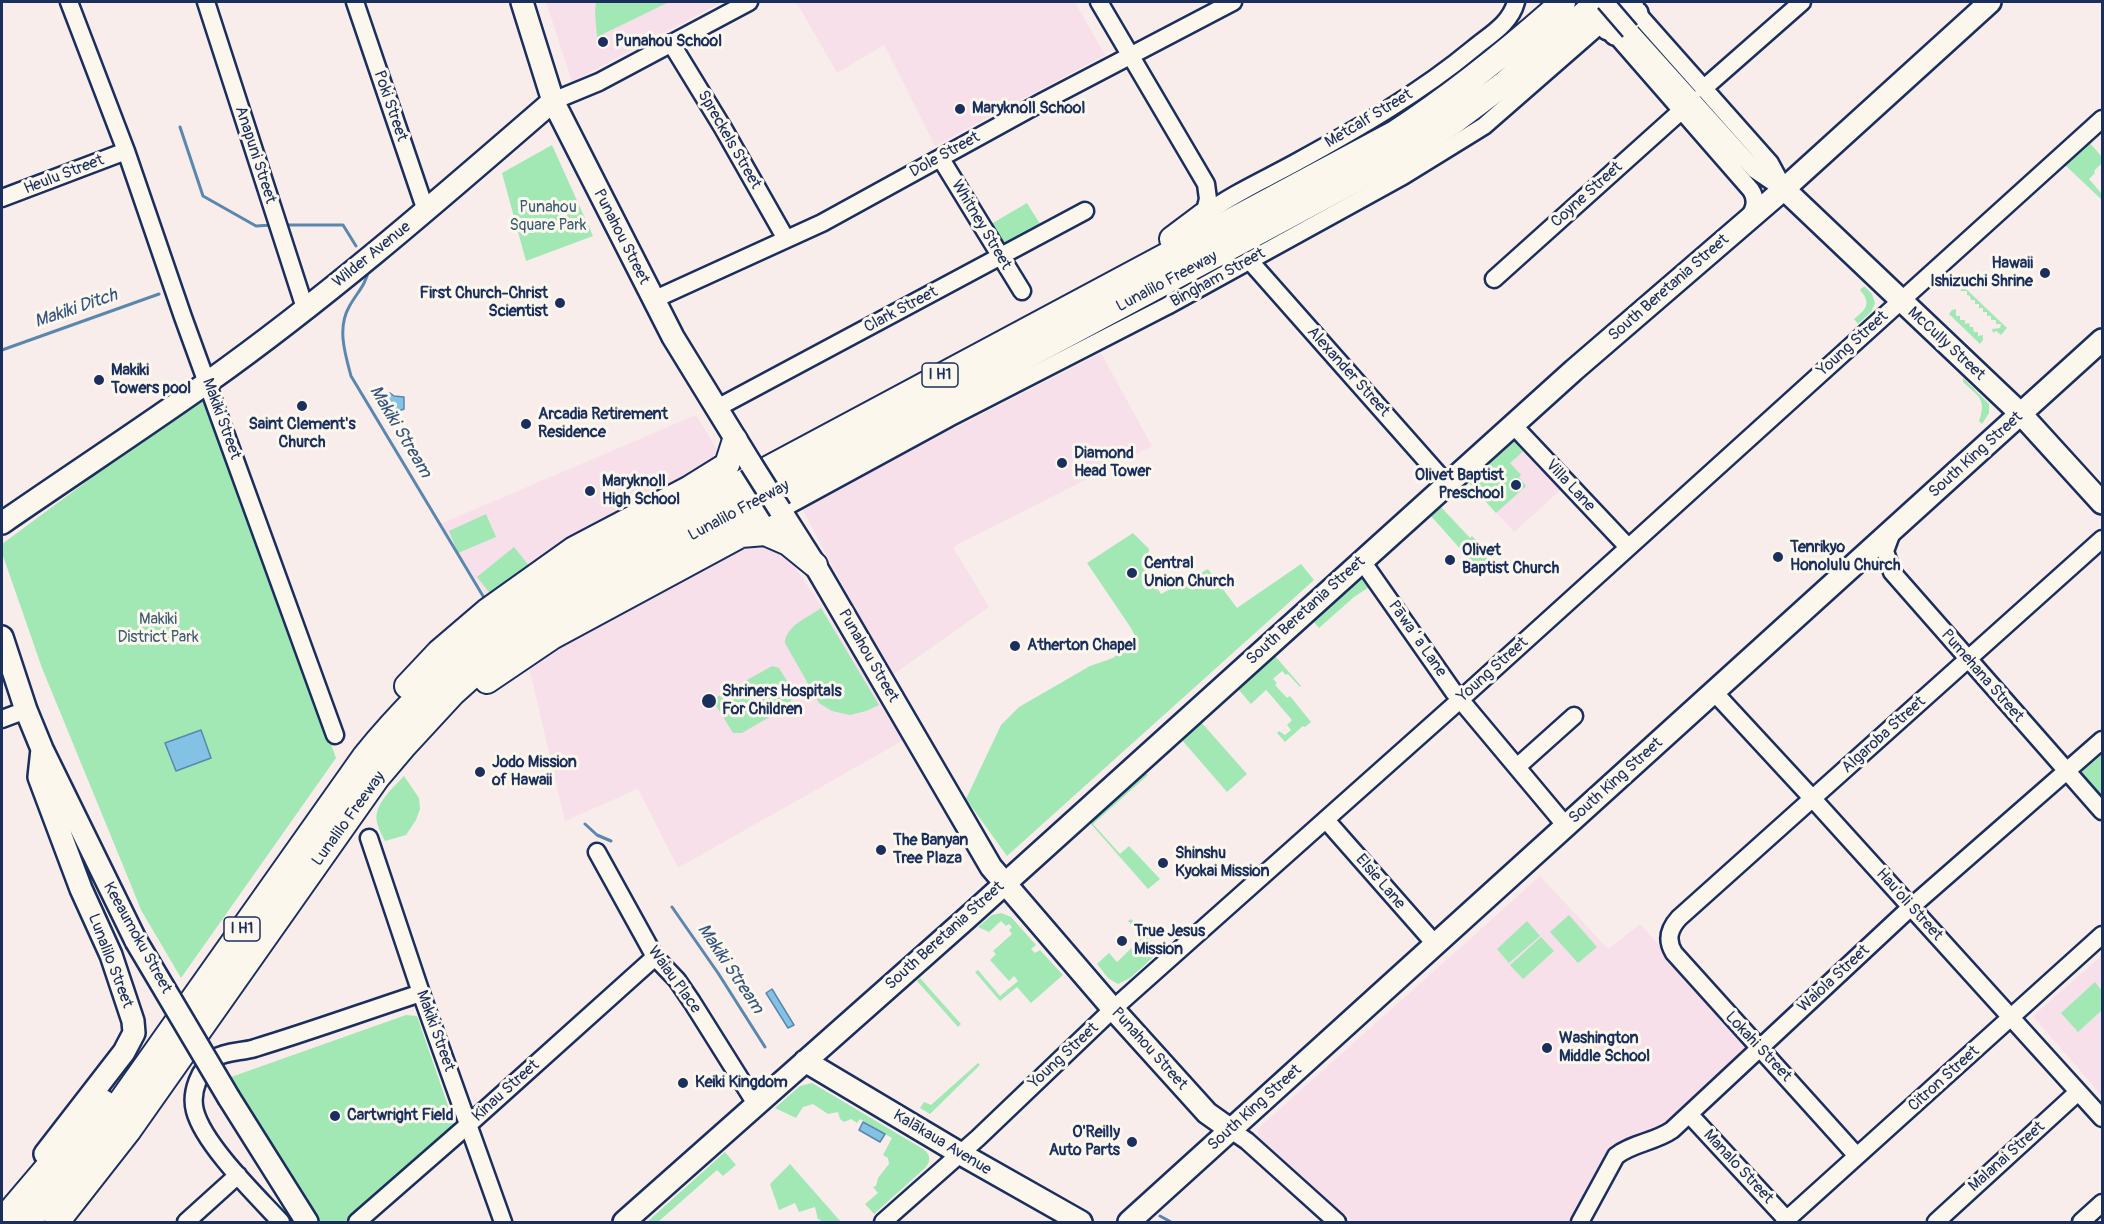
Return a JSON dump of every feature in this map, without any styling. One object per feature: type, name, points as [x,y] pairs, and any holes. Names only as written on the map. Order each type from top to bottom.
[{"type":"highway","name":"Lunalilo Freeway","points":[[28,1222],[80,1159],[345,783],[388,729],[435,680],[487,634],[543,593],[610,553],[1395,133],[1484,71],[1563,2]]},
{"type":"highway","name":"Lunalilo Freeway","points":[[57,1222],[129,1130],[377,778],[453,693],[532,626],[595,588],[1402,155],[1453,122],[1505,83],[1598,2]]},
{"type":"highway","points":[[1089,295],[1204,215]]},
{"type":"highway","points":[[345,783],[387,712],[411,680],[439,652],[487,611],[574,549],[690,488],[727,465],[735,440]]},
{"type":"highway","points":[[377,778],[496,673],[552,637],[741,535],[780,510]]},
{"type":"highway","points":[[741,535],[765,533],[788,543],[814,565]]},
{"type":"highway","points":[[78,1222],[102,1191],[176,1064]]},
{"type":"highway","points":[[2,1221],[108,1096],[138,1075]]},
{"type":"main road","name":"Punahou Street","points":[[522,2],[553,101],[653,300],[735,440],[814,565],[986,857],[1004,883],[1113,1009],[1207,1113],[1231,1130]]},
{"type":"main road","name":"South Beretania Street","points":[[624,1222],[1513,425],[1784,189],[1990,2]]},
{"type":"main road","name":"Wilder Avenue","points":[[2,523],[208,381],[305,308],[426,211],[553,101]]},
{"type":"main road","name":"McCully Street","points":[[1784,189],[2021,414],[2103,504]]},
{"type":"main road","name":"South King Street","points":[[1129,1222],[2103,340]]},
{"type":"main road","points":[[2,637],[26,710]]},
{"type":"main road","name":"Lunalilo Street","points":[[2,1210],[124,1052],[134,1033],[128,1003],[111,955],[81,889],[73,839],[39,777],[42,749],[26,710]]},
{"type":"main road","name":"Keeaumoku Street","points":[[73,839],[229,1098],[307,1222]]},
{"type":"main road","name":"Kalākaua Avenue","points":[[805,1061],[1081,1222]]},
{"type":"main road","points":[[1150,1222],[1158,1196]]},
{"type":"street","name":"Makiki Street","points":[[69,2],[126,151],[334,735]]},
{"type":"street","name":"Anapuni Street","points":[[206,2],[305,308]]},
{"type":"street","name":"Poki Street","points":[[355,2],[426,211]]},
{"type":"street","name":"Wilder Avenue","points":[[553,101],[599,82],[749,2]]},
{"type":"street","points":[[1099,2],[1206,184],[1208,199],[1204,215]]},
{"type":"street","name":"Dole Street","points":[[653,300],[822,223],[1130,55],[1233,2]]},
{"type":"street","name":"Metcalf Street","points":[[1204,215],[1232,196],[1295,163],[1406,98],[1458,61],[1509,19],[1516,2]]},
{"type":"street","name":"McCully Street","points":[[1605,2],[1703,89],[1770,163],[1784,189]]},
{"type":"street","points":[[1703,89],[1802,2]]},
{"type":"street","name":"McCully Street","points":[[1623,18],[1681,111],[1755,196],[1752,212],[1743,225]]},
{"type":"street","name":"McCully Street","points":[[1623,18],[1755,170],[1784,189]]},
{"type":"street","name":"Bingham Street","points":[[780,510],[904,441],[1167,306],[1403,176],[1484,126],[1623,18]]},
{"type":"street","name":"Spreckels Street","points":[[671,43],[723,128],[786,239]]},
{"type":"street","name":"Coyne Street","points":[[1494,279],[1681,111]]},
{"type":"street","name":"Young Street","points":[[883,1222],[961,1154],[1113,1009],[1461,699],[2103,119]]},
{"type":"street","name":"Heulu Street","points":[[2,198],[126,151]]},
{"type":"street","points":[[1721,156],[1728,161],[1755,170]]},
{"type":"street","name":"Whitney Street","points":[[941,159],[1022,291]]},
{"type":"street","points":[[1206,184],[1232,196]]},
{"type":"street","name":"Clark Street","points":[[717,408],[1085,210]]},
{"type":"street","name":"Alexander Street","points":[[1249,260],[1447,484]]},
{"type":"street","name":"Villa Lane","points":[[1513,425],[1628,547]]},
{"type":"street","name":"Pumehana Street","points":[[1893,531],[1887,541],[1885,551],[1892,572],[1968,661],[2103,811]]},
{"type":"street","name":"Algaroba Street","points":[[1669,934],[1672,925],[1679,918],[2103,539]]},
{"type":"street","name":"Pāwaʻa Lane","points":[[1362,561],[1461,699],[1566,826]]},
{"type":"street","name":"Hau'oli Street","points":[[1714,692],[2103,1118]]},
{"type":"street","points":[[2,719],[26,710]]},
{"type":"street","points":[[1517,767],[1575,716]]},
{"type":"street","name":"Waiola Street","points":[[1580,1222],[1616,1156],[1625,1150],[1666,1134],[1911,907],[2103,740]]},
{"type":"street","name":"Elsie Lane","points":[[1326,820],[1436,945]]},
{"type":"street","name":"Makiki Street","points":[[369,838],[421,993],[503,1222]]},
{"type":"street","name":"Waiau Place","points":[[597,852],[655,957],[692,1002],[756,1104]]},
{"type":"street","name":"Lokahi Street","points":[[1669,934],[1669,942],[1674,954],[1857,1156]]},
{"type":"street","name":"Citron Street","points":[[1786,1221],[2103,935]]},
{"type":"street","name":"Kinau Street","points":[[357,1222],[655,957]]},
{"type":"street","points":[[281,1222],[238,1175],[202,1128],[195,1109],[195,1089],[202,1072],[216,1058],[253,1049],[421,993]]},
{"type":"street","name":"Malanai Street","points":[[1936,1222],[2078,1092]]},
{"type":"street","name":"Manalo Street","points":[[1689,1114],[1786,1221]]},
{"type":"street","name":"Punahou Street","points":[[1231,1130],[1247,1141],[1337,1222]]},
{"type":"street","points":[[186,1222],[238,1175]]},
{"type":"street","points":[[2081,1222],[2103,1203]]},
{"type":"shaded area","name":"Punahou School","points":[[546,2],[722,2],[572,82]]},
{"type":"shaded area","name":"Maryknoll School","points":[[1075,2],[1105,55],[935,146],[884,45],[837,73],[797,3]]},
{"type":"shaded area","points":[[1101,353],[1152,446],[953,547],[989,607],[891,676],[801,507]]},
{"type":"shaded area","name":"Maryknoll High School","points":[[696,415],[722,458],[491,603],[440,524]]},
{"type":"shaded area","name":"Olivet Baptist Preschool","points":[[1519,437],[1564,487],[1514,532],[1469,483]]},
{"type":"shaded area","name":"Shriners Hospitals For Children","points":[[772,534],[823,608],[904,740],[678,868],[638,789],[565,821],[528,663]]},
{"type":"shaded area","name":"Washington Middle School","points":[[1540,876],[1608,949],[1640,924],[1745,1042],[1748,1049],[1670,1124],[1630,1142],[1575,1222],[1353,1222],[1261,1141],[1258,1130]]},
{"type":"shaded area","points":[[2102,955],[2102,1096],[2033,1016]]},
{"type":"green space","points":[[596,2],[669,2],[597,37]]},
{"type":"green space","points":[[2089,142],[2102,157],[2102,163],[2089,179],[2102,194],[2102,200],[2065,165]]},
{"type":"green space","name":"Punahou Square Park","points":[[552,145],[593,236],[526,261],[502,173]]},
{"type":"green space","points":[[1027,203],[1040,224],[1003,243],[991,224]]},
{"type":"green space","points":[[1864,286],[1872,294],[1875,303],[1871,312],[1858,324],[1854,319],[1867,303],[1860,290]]},
{"type":"green space","points":[[1964,287],[2007,328],[2001,335],[1996,331],[1993,333],[1992,329],[2000,328],[2001,324],[1996,324],[1996,320],[1991,320],[1987,312],[1983,312],[1983,308],[1979,308],[1979,304],[1975,304],[1975,300],[1971,300],[1967,291],[1960,291]]},
{"type":"green space","points":[[1956,309],[1956,316],[1960,316],[1960,320],[1965,320],[1965,324],[1969,323],[1974,332],[1978,332],[1978,336],[1983,335],[1980,344],[1949,314]]},
{"type":"green space","points":[[1963,378],[1989,404],[1989,413],[1982,424],[1979,421],[1982,408],[1980,398],[1963,382]]},
{"type":"green space","name":"Makiki District Park","points":[[201,397],[336,758],[181,978],[141,910],[42,668],[2,553],[2,544]]},
{"type":"green space","points":[[1519,437],[1528,447],[1510,463],[1521,475],[1519,477],[1526,486],[1496,513],[1469,483]]},
{"type":"green space","points":[[1441,507],[1470,538],[1472,536],[1492,557],[1478,569],[1431,516]]},
{"type":"green space","points":[[486,514],[496,537],[458,553],[449,531]]},
{"type":"green space","points":[[1133,533],[1149,549],[1147,572],[1161,594],[1208,569],[1237,608],[1301,564],[1314,580],[1007,856],[966,799],[1001,725],[1019,707],[1090,666],[1113,658],[1136,638],[1087,563]]},
{"type":"green space","points":[[514,547],[530,567],[493,597],[477,577]]},
{"type":"green space","points":[[1363,577],[1375,592],[1373,593],[1369,587],[1319,628],[1313,621]]},
{"type":"green space","points":[[821,608],[879,705],[850,715],[832,711],[819,703],[785,643],[793,627]]},
{"type":"green space","points":[[1275,656],[1301,686],[1282,671],[1273,679],[1277,683],[1275,685],[1287,698],[1290,696],[1311,722],[1285,742],[1277,733],[1279,731],[1285,735],[1291,730],[1287,725],[1292,720],[1268,692],[1266,690],[1251,704],[1238,689]]},
{"type":"green space","points":[[772,666],[779,668],[793,691],[790,705],[742,733],[733,733],[715,704],[717,697]]},
{"type":"green space","points":[[1201,722],[1247,774],[1227,792],[1181,739]]},
{"type":"green space","points":[[2102,747],[2102,807],[2073,774]]},
{"type":"green space","points":[[1145,772],[1148,775],[1093,824],[1120,854],[1129,846],[1160,879],[1148,889],[1091,824],[1091,820]]},
{"type":"green space","points":[[404,776],[419,798],[420,809],[406,835],[385,841],[378,824],[378,809],[385,797]]},
{"type":"green space","points":[[1001,913],[1011,917],[1036,945],[1031,949],[1035,953],[1040,950],[1063,975],[1031,1003],[1017,987],[1000,1001],[975,972],[978,970],[1000,996],[1018,981],[1014,976],[1009,981],[990,960],[996,954],[993,951],[1012,934],[1009,930],[1012,927],[1009,924],[1006,926],[1001,921],[989,932],[978,927],[992,915]]},
{"type":"green space","points":[[1569,915],[1597,947],[1578,963],[1550,932]]},
{"type":"green space","points":[[1131,919],[1160,951],[1130,978],[1118,984],[1108,978],[1097,964],[1109,953],[1117,962],[1143,937],[1128,921]]},
{"type":"green space","points":[[1527,921],[1540,936],[1509,963],[1497,949]]},
{"type":"green space","points":[[1541,937],[1554,951],[1523,979],[1510,965]]},
{"type":"green space","points":[[920,978],[961,1024],[958,1027],[917,981]]},
{"type":"green space","points":[[2095,982],[2102,991],[2102,1010],[2078,1032],[2061,1013]]},
{"type":"green space","name":"Cartwright Field","points":[[406,1015],[417,1016],[455,1126],[344,1222],[318,1221],[231,1077]]},
{"type":"green space","points":[[978,1063],[980,1065],[930,1114],[920,1108],[924,1102],[931,1105]]},
{"type":"green space","points":[[812,1083],[923,1149],[929,1156],[925,1168],[874,1214],[865,1204],[878,1193],[873,1187],[876,1186],[878,1178],[889,1164],[888,1158],[883,1155],[892,1138],[860,1119],[857,1123],[851,1119],[844,1122],[840,1119],[838,1112],[828,1114],[813,1104],[803,1107],[796,1118],[775,1108],[800,1086]]},
{"type":"green space","points":[[725,1152],[736,1165],[723,1176],[717,1170],[658,1222],[647,1222]]},
{"type":"green space","points":[[790,1164],[841,1222],[821,1222],[820,1219],[818,1220],[815,1207],[799,1212],[795,1203],[779,1210],[770,1184]]},
{"type":"water","points":[[390,393],[404,397],[404,409],[396,412],[380,401],[374,395]]},
{"type":"water","points":[[201,730],[211,758],[176,771],[165,743]]},
{"type":"water","points":[[772,989],[794,1025],[788,1028],[766,993]]},
{"type":"water","points":[[863,1122],[885,1134],[880,1142],[859,1130]]},
{"type":"waterway","name":"Makiki Stream","points":[[180,127],[203,196],[256,226],[273,225]]},
{"type":"waterway","name":"Makiki Stream","points":[[282,225],[343,225],[356,246]]},
{"type":"waterway","name":"Makiki Stream","points":[[369,269],[363,285],[345,315],[343,324],[343,341],[351,376],[486,601]]},
{"type":"waterway","name":"Makiki Ditch","points":[[2,350],[159,294]]},
{"type":"waterway","name":"Makiki Stream","points":[[585,824],[597,835],[611,841]]},
{"type":"waterway","name":"Makiki Stream","points":[[672,907],[765,1047]]},
{"type":"waterway","name":"Makiki Stream","points":[[1160,1216],[1171,1222]]},
{"type":"place","name":"Punahou School","points":[[603,42]]},
{"type":"place","name":"Maryknoll School","points":[[960,109]]},
{"type":"place","name":"Hawaii Ishizuchi Shrine","points":[[2045,273]]},
{"type":"place","name":"First Church-Christ Scientist","points":[[560,303]]},
{"type":"place","name":"Makiki Towers pool","points":[[99,380]]},
{"type":"place","name":"Saint Clement's Church","points":[[302,406]]},
{"type":"place","name":"Arcadia Retirement Residence","points":[[526,424]]},
{"type":"place","name":"Diamond Head Tower","points":[[1062,463]]},
{"type":"place","name":"Olivet Baptist Preschool","points":[[1516,485]]},
{"type":"place","name":"Maryknoll High School","points":[[590,491]]},
{"type":"place","name":"Tenrikyo Honolulu Church","points":[[1778,557]]},
{"type":"place","name":"Olivet Baptist Church","points":[[1450,560]]},
{"type":"place","name":"Central Union Church","points":[[1132,573]]},
{"type":"place","name":"Atherton Chapel","points":[[1015,646]]},
{"type":"place","name":"Shriners Hospitals For Children","points":[[709,701]]},
{"type":"place","name":"Jodo Mission of Hawaii","points":[[480,772]]},
{"type":"place","name":"The Banyan Tree Plaza","points":[[881,850]]},
{"type":"place","name":"Shinshu Kyokai Mission","points":[[1163,863]]},
{"type":"place","name":"True Jesus Mission","points":[[1122,941]]},
{"type":"place","name":"Washington Middle School","points":[[1547,1048]]},
{"type":"place","name":"Keiki Kingdom","points":[[683,1083]]},
{"type":"place","name":"Cartwright Field","points":[[335,1116]]},
{"type":"place","name":"O'Reilly Auto Parts","points":[[1132,1142]]}]
